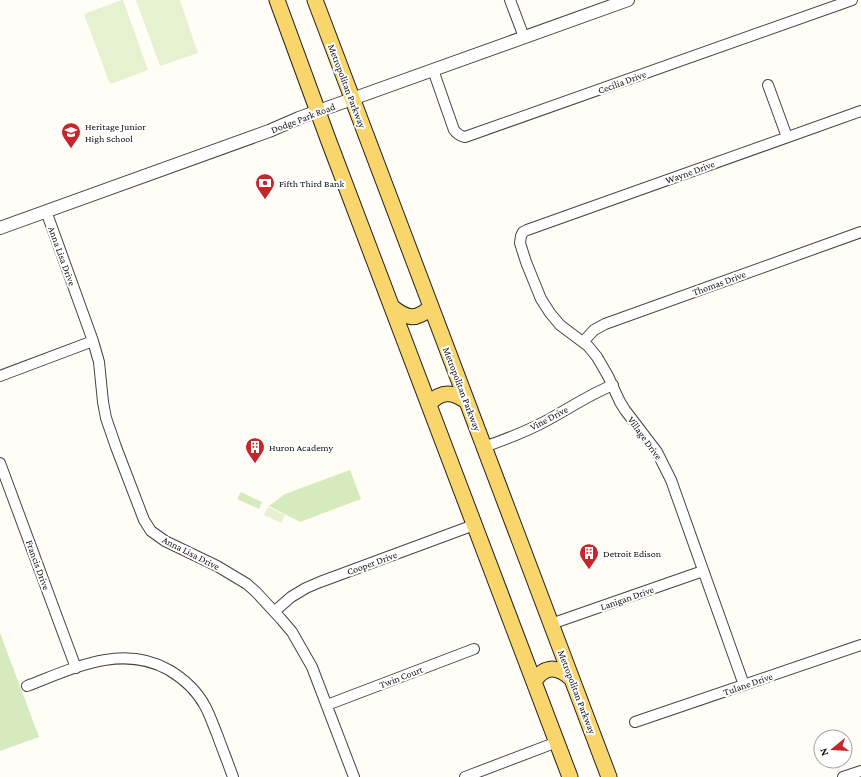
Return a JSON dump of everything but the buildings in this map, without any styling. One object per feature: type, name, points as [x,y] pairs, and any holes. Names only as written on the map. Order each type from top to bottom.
[{"type":"main road","points":[[277,0],[570,777]]},
{"type":"main road","name":"Metropolitan Parkway","points":[[315,0],[609,777]]},
{"type":"main road","points":[[392,307],[403,315],[414,317],[422,314],[431,307]]},
{"type":"main road","points":[[429,404],[437,397],[447,394],[459,396],[466,401]]},
{"type":"main road","points":[[534,682],[541,672],[550,669],[560,670],[571,678]]},
{"type":"street","points":[[510,0],[524,37]]},
{"type":"street","name":"Dodge Park Road","points":[[0,228],[269,131],[318,111],[628,0]]},
{"type":"street","name":"Cecilia Drive","points":[[433,70],[454,130],[457,134],[465,137],[852,0]]},
{"type":"street","points":[[768,85],[787,137]]},
{"type":"street","name":"Wayne Drive","points":[[521,236],[523,232],[527,230],[861,111]]},
{"type":"street","name":"Anna Lisa Drive","points":[[46,211],[93,341],[99,362],[106,418],[144,520],[151,531],[165,542],[217,566],[234,576],[256,592],[275,611],[292,632],[312,667],[354,777]]},
{"type":"street","name":"Thomas Drive","points":[[583,342],[594,330],[605,324],[861,232]]},
{"type":"street","name":"Village Drive","points":[[521,236],[520,242],[522,250],[541,299],[560,325],[590,348],[597,357],[603,366],[620,402],[654,448],[662,462],[670,480],[744,685]]},
{"type":"street","points":[[0,376],[93,341]]},
{"type":"street","name":"Vine Drive","points":[[484,447],[532,428],[593,393],[612,385]]},
{"type":"street","name":"Francis Drive","points":[[0,463],[76,668]]},
{"type":"street","name":"Cooper Drive","points":[[275,611],[291,597],[313,585],[474,525]]},
{"type":"street","name":"Lanigan Drive","points":[[551,624],[703,572]]},
{"type":"street","name":"Tulane Drive","points":[[635,722],[861,645]]},
{"type":"street","name":"Twin Court","points":[[327,705],[474,649]]},
{"type":"street","points":[[27,686],[99,660],[111,658],[130,658],[155,663],[178,675],[198,695],[210,716],[233,777]]},
{"type":"street","points":[[465,777],[557,742]]},
{"type":"street","points":[[843,777],[861,771]]},
{"type":"green space","points":[[122,0],[148,70],[110,84],[84,14]]},
{"type":"green space","points":[[136,0],[180,0],[198,53],[160,66]]},
{"type":"green space","points":[[350,470],[361,499],[300,522],[269,506],[285,494]]},
{"type":"green space","points":[[241,492],[262,502],[259,509],[237,499]]},
{"type":"green space","points":[[268,507],[285,515],[281,523],[264,515]]},
{"type":"green space","points":[[0,633],[39,737],[0,751]]},
{"type":"place","name":"Heritage Junior High School","points":[[71,149]]},
{"type":"place","name":"Fifth Third Bank","points":[[265,200]]},
{"type":"place","name":"Huron Academy","points":[[255,464]]},
{"type":"place","name":"Detroit Edison","points":[[589,570]]}]
